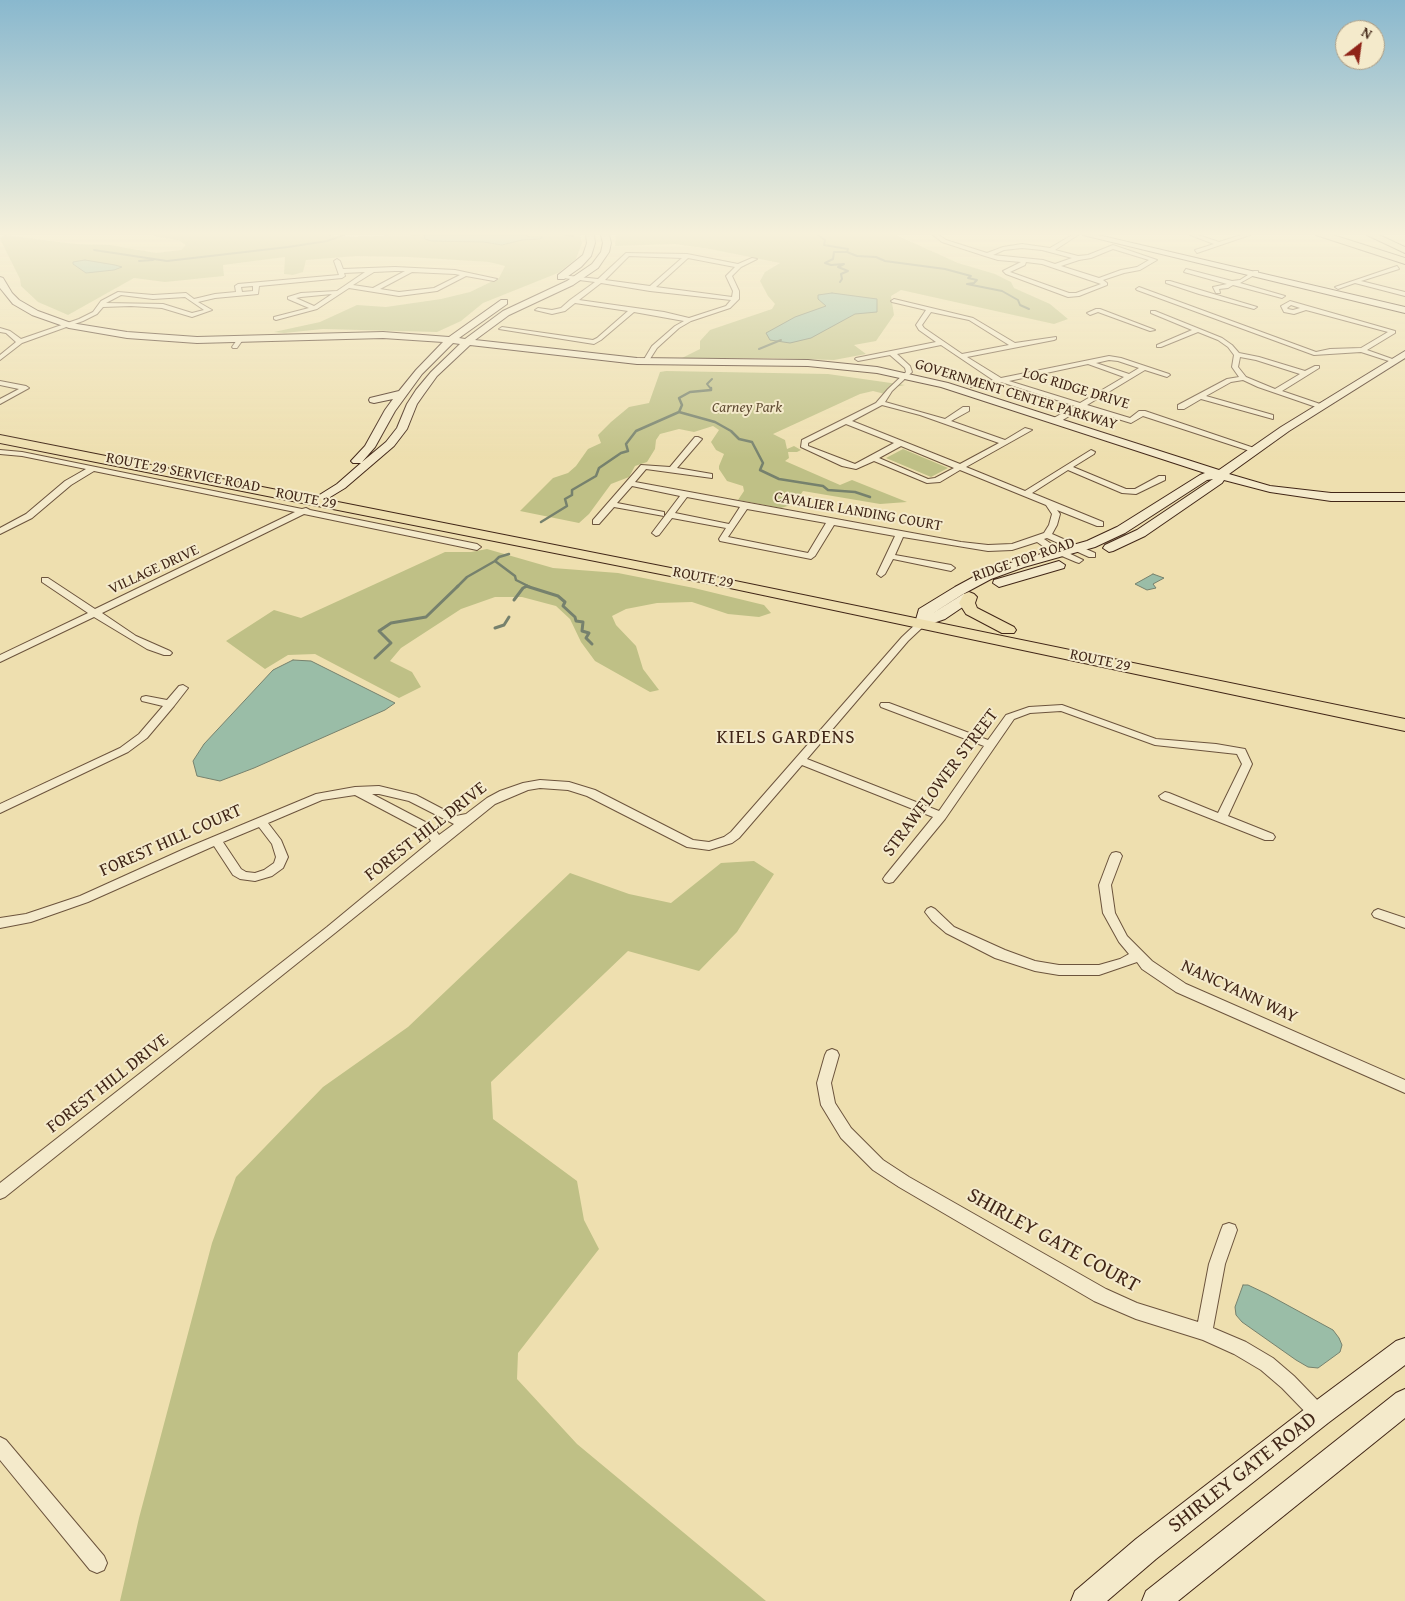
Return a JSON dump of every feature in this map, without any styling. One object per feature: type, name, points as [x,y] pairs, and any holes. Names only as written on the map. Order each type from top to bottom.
[{"type":"main road","points":[[322,495],[390,444],[402,429],[412,404],[434,374],[465,345]]},
{"type":"main road","points":[[390,410],[386,405],[374,400],[401,394]]},
{"type":"main road","name":"ROUTE 29","points":[[0,430],[923,618],[1405,725]]},
{"type":"main road","name":"ROUTE 29","points":[[0,438],[322,495]]},
{"type":"main road","name":"GOVERNMENT CENTER PARKWAY","points":[[1204,477],[1219,478],[1240,489],[1298,501],[1338,505],[1405,505]]},
{"type":"main road","points":[[969,597],[968,607],[971,611],[1008,630]]},
{"type":"main road","name":"RIDGE TOP ROAD","points":[[940,616],[969,597]]},
{"type":"main road","name":"ROUTE 29","points":[[923,618],[940,616],[1405,714]]},
{"type":"main road","name":"SHIRLEY GATE ROAD","points":[[1085,1601],[1146,1549],[1319,1414],[1405,1350]]},
{"type":"street","name":"GOVERNMENT CENTER PARKWAY","points":[[11,310],[31,320],[128,341],[170,344],[386,340],[448,343],[644,364],[825,370],[902,378],[944,385],[1219,478],[1300,494],[1331,497],[1405,497]]},
{"type":"street","name":"GOVERNMENT CENTER PARKWAY","points":[[29,310],[59,326]]},
{"type":"street","points":[[0,358],[18,340],[95,313],[97,310]]},
{"type":"street","points":[[173,310],[185,314],[208,310]]},
{"type":"street","points":[[276,318],[308,310]]},
{"type":"street","points":[[322,495],[365,453],[376,438],[390,410],[419,372],[448,343],[477,319],[492,310]]},
{"type":"street","points":[[465,345],[513,310]]},
{"type":"street","points":[[538,310],[561,310]]},
{"type":"street","points":[[502,330],[594,342],[632,310],[676,316],[690,320]]},
{"type":"street","points":[[644,364],[654,347],[677,327],[690,320],[720,310]]},
{"type":"street","name":"LOG RIDGE DRIVE","points":[[930,310],[919,326],[921,329],[994,378],[1131,421],[1142,413],[1256,450]]},
{"type":"street","points":[[933,310],[971,319],[1014,346]]},
{"type":"street","points":[[1090,313],[1098,310],[1152,330]]},
{"type":"street","points":[[1145,315],[1158,310]]},
{"type":"street","points":[[1196,310],[1316,354],[1330,351],[1362,350],[1395,361]]},
{"type":"street","points":[[1311,310],[1393,332],[1362,350]]},
{"type":"street","points":[[1153,312],[1226,343],[1237,355],[1257,358],[1306,374]]},
{"type":"street","points":[[1129,321],[1137,318]]},
{"type":"street","points":[[0,330],[8,332],[18,340]]},
{"type":"street","points":[[1159,346],[1198,330]]},
{"type":"street","points":[[961,356],[1054,338]]},
{"type":"street","points":[[858,358],[942,343]]},
{"type":"street","points":[[891,352],[908,367],[909,372],[890,390],[881,403],[848,422],[805,442],[805,447],[856,467],[901,443]]},
{"type":"street","name":"RIDGE TOP ROAD","points":[[923,618],[960,590],[986,576],[1020,564],[1064,553],[1092,555],[1141,533],[1256,450],[1405,354]]},
{"type":"street","points":[[1237,355],[1235,367],[1244,378],[1322,406]]},
{"type":"street","points":[[973,386],[1114,358],[1167,375]]},
{"type":"street","points":[[1091,363],[1129,376]]},
{"type":"street","points":[[1276,391],[1317,367]]},
{"type":"street","points":[[1055,421],[1143,368]]},
{"type":"street","points":[[412,404],[406,399],[419,372]]},
{"type":"street","name":"GOVERNMENT CENTER PARKWAY","points":[[902,378],[1204,477]]},
{"type":"street","points":[[1180,407],[1229,380],[1244,378]]},
{"type":"street","points":[[0,383],[26,388],[0,402]]},
{"type":"street","points":[[1200,396],[1270,417]]},
{"type":"street","points":[[881,403],[922,413],[1004,442]]},
{"type":"street","points":[[946,421],[966,409]]},
{"type":"street","points":[[848,422],[1100,524]]},
{"type":"street","points":[[874,458],[927,481],[937,480],[1028,430]]},
{"type":"street","points":[[672,469],[698,439]]},
{"type":"street","name":"ROUTE 29 SERVICE ROAD","points":[[0,452],[22,454],[477,548]]},
{"type":"street","points":[[1027,494],[1091,452]]},
{"type":"street","points":[[596,522],[641,469],[650,466],[709,476]]},
{"type":"street","points":[[1066,467],[1125,491],[1136,492],[1162,478]]},
{"type":"street","points":[[0,531],[29,516],[68,484],[92,469]]},
{"type":"street","name":"RIDGE TOP ROAD","points":[[969,597],[996,584],[1078,554],[1122,530],[1204,477]]},
{"type":"street","name":"CAVALIER LANDING COURT","points":[[629,483],[961,545],[988,548],[1012,547],[1047,535]]},
{"type":"street","points":[[656,533],[665,515],[686,494]]},
{"type":"street","name":"VILLAGE DRIVE","points":[[0,659],[305,512],[322,495]]},
{"type":"street","points":[[1049,503],[1056,514],[1053,525],[1047,535],[1078,554]]},
{"type":"street","points":[[611,504],[731,527]]},
{"type":"street","points":[[745,506],[723,539],[812,556],[832,520]]},
{"type":"street","points":[[881,574],[901,533]]},
{"type":"street","points":[[1038,539],[1064,553]]},
{"type":"street","points":[[889,556],[951,568]]},
{"type":"street","points":[[45,580],[133,638],[167,653]]},
{"type":"street","name":"FOREST HILL DRIVE","points":[[0,1192],[331,930],[468,818],[504,794],[527,786],[551,784],[568,786],[591,793],[687,842],[701,846],[718,844],[735,835],[923,618]]},
{"type":"street","points":[[0,809],[124,750],[143,736],[184,688]]},
{"type":"street","points":[[146,700],[170,704]]},
{"type":"street","points":[[885,705],[991,745]]},
{"type":"street","name":"STRAWFLOWER STREET","points":[[890,879],[941,816],[1010,717],[1029,710],[1062,708],[1155,742],[1242,751],[1248,764],[1221,818]]},
{"type":"street","points":[[798,760],[941,816]]},
{"type":"street","name":"FOREST HILL COURT","points":[[0,923],[27,919],[84,899],[320,796],[379,790],[398,793],[412,798],[455,820],[468,818]]},
{"type":"street","points":[[356,791],[375,799],[429,830],[438,842]]},
{"type":"street","points":[[1165,796],[1269,837]]},
{"type":"street","points":[[216,840],[237,872],[244,876],[255,877],[268,873],[279,865],[282,857],[277,843],[260,821]]},
{"type":"street","name":"NANCYANN WAY","points":[[1116,856],[1106,880],[1107,906],[1116,928],[1138,956],[1158,974],[1182,988],[1405,1087]]},
{"type":"street","points":[[931,912],[950,930],[1000,954],[1035,966],[1059,970],[1099,970],[1124,963],[1138,956]]},
{"type":"street","points":[[1378,914],[1405,923]]},
{"type":"street","name":"SHIRLEY GATE COURT","points":[[832,1055],[824,1083],[828,1105],[846,1133],[878,1165],[904,1182],[1100,1295],[1136,1311],[1204,1332],[1229,1342],[1267,1364],[1288,1382],[1319,1414]]},
{"type":"street","points":[[1204,1332],[1217,1264],[1229,1230]]},
{"type":"street","points":[[1156,1601],[1405,1402]]},
{"type":"street","points":[[0,1446],[97,1563]]},
{"type":"green space","points":[[56,310],[77,310],[68,315]]},
{"type":"green space","points":[[347,310],[475,310],[461,321],[437,332],[323,329],[284,333],[274,332],[320,322]]},
{"type":"green space","points":[[770,310],[893,310],[894,315],[876,341],[854,345],[866,354],[834,360],[682,358],[700,349],[700,341],[710,330]]},
{"type":"green space","points":[[990,310],[1057,310],[1068,319],[1054,324]]},
{"type":"green space","name":"Carney Park","points":[[660,372],[828,374],[905,385],[890,388],[885,394],[873,391],[860,394],[773,434],[785,440],[787,449],[794,446],[801,450],[788,452],[789,458],[785,461],[840,485],[852,480],[907,502],[880,504],[803,491],[794,504],[781,508],[738,500],[744,491],[743,486],[727,481],[719,469],[724,454],[716,450],[711,442],[719,430],[713,426],[694,432],[679,429],[660,434],[656,440],[655,449],[647,462],[635,466],[629,477],[611,484],[589,514],[579,523],[520,511],[553,478],[568,473],[576,466],[588,449],[601,443],[598,435],[611,422],[629,407],[649,403]]},
{"type":"green space","points":[[903,449],[948,468],[931,477],[886,458]]},
{"type":"green space","points":[[487,549],[553,568],[618,573],[694,588],[764,605],[771,613],[759,617],[728,614],[692,602],[657,603],[626,609],[612,616],[616,625],[636,646],[643,669],[659,690],[650,692],[595,661],[581,642],[570,619],[556,606],[522,597],[495,597],[461,609],[401,648],[390,661],[412,672],[421,687],[399,698],[315,654],[288,655],[265,669],[226,641],[274,610],[301,618],[445,552],[471,552]]},
{"type":"green space","points":[[754,861],[774,874],[737,932],[699,971],[628,951],[491,1082],[493,1119],[577,1181],[584,1220],[599,1249],[518,1353],[517,1379],[577,1444],[766,1601],[120,1601],[139,1518],[212,1243],[236,1177],[323,1087],[408,1027],[570,873],[629,894],[671,903],[721,863]]},
{"type":"shaded area","points":[[816,310],[877,310],[877,312],[855,314],[811,338],[790,343],[770,340],[766,333],[795,317]]},
{"type":"shaded area","points":[[1153,574],[1164,578],[1153,584],[1156,588],[1147,590],[1135,584]]},
{"type":"shaded area","points":[[293,660],[311,661],[395,703],[385,710],[220,781],[197,776],[193,761],[204,744],[273,670]]},
{"type":"shaded area","points":[[1243,1285],[1248,1285],[1267,1294],[1333,1330],[1342,1345],[1340,1352],[1318,1368],[1308,1367],[1296,1360],[1242,1322],[1236,1315],[1235,1307]]},
{"type":"waterway","points":[[759,349],[781,340]]},
{"type":"waterway","points":[[711,389],[707,384],[712,379]]},
{"type":"waterway","points":[[679,412],[682,405],[679,398],[690,392],[711,389]]},
{"type":"waterway","points":[[541,522],[567,506],[565,499],[572,495],[572,490],[596,476],[599,468],[621,453],[628,451],[626,444],[636,431],[679,412]]},
{"type":"waterway","points":[[679,412],[715,422],[731,431],[739,439],[752,442],[763,463],[760,470],[779,479],[823,486],[828,490],[855,492],[870,497]]},
{"type":"waterway","points":[[495,561],[499,557],[509,554]]},
{"type":"waterway","points":[[458,586],[467,577],[495,561]]},
{"type":"waterway","points":[[495,561],[515,576],[516,580],[530,587]]},
{"type":"waterway","points":[[375,658],[391,643],[379,631],[391,623],[426,617],[458,586]]},
{"type":"waterway","points":[[514,600],[527,586]]},
{"type":"waterway","points":[[527,586],[558,596],[565,602],[563,606],[575,617],[576,621],[583,622],[582,631],[589,633],[586,638],[592,644]]},
{"type":"waterway","points":[[495,628],[504,625],[509,617]]},
{"type":"district","name":"KIELS GARDENS","points":[[786,738]]}]
